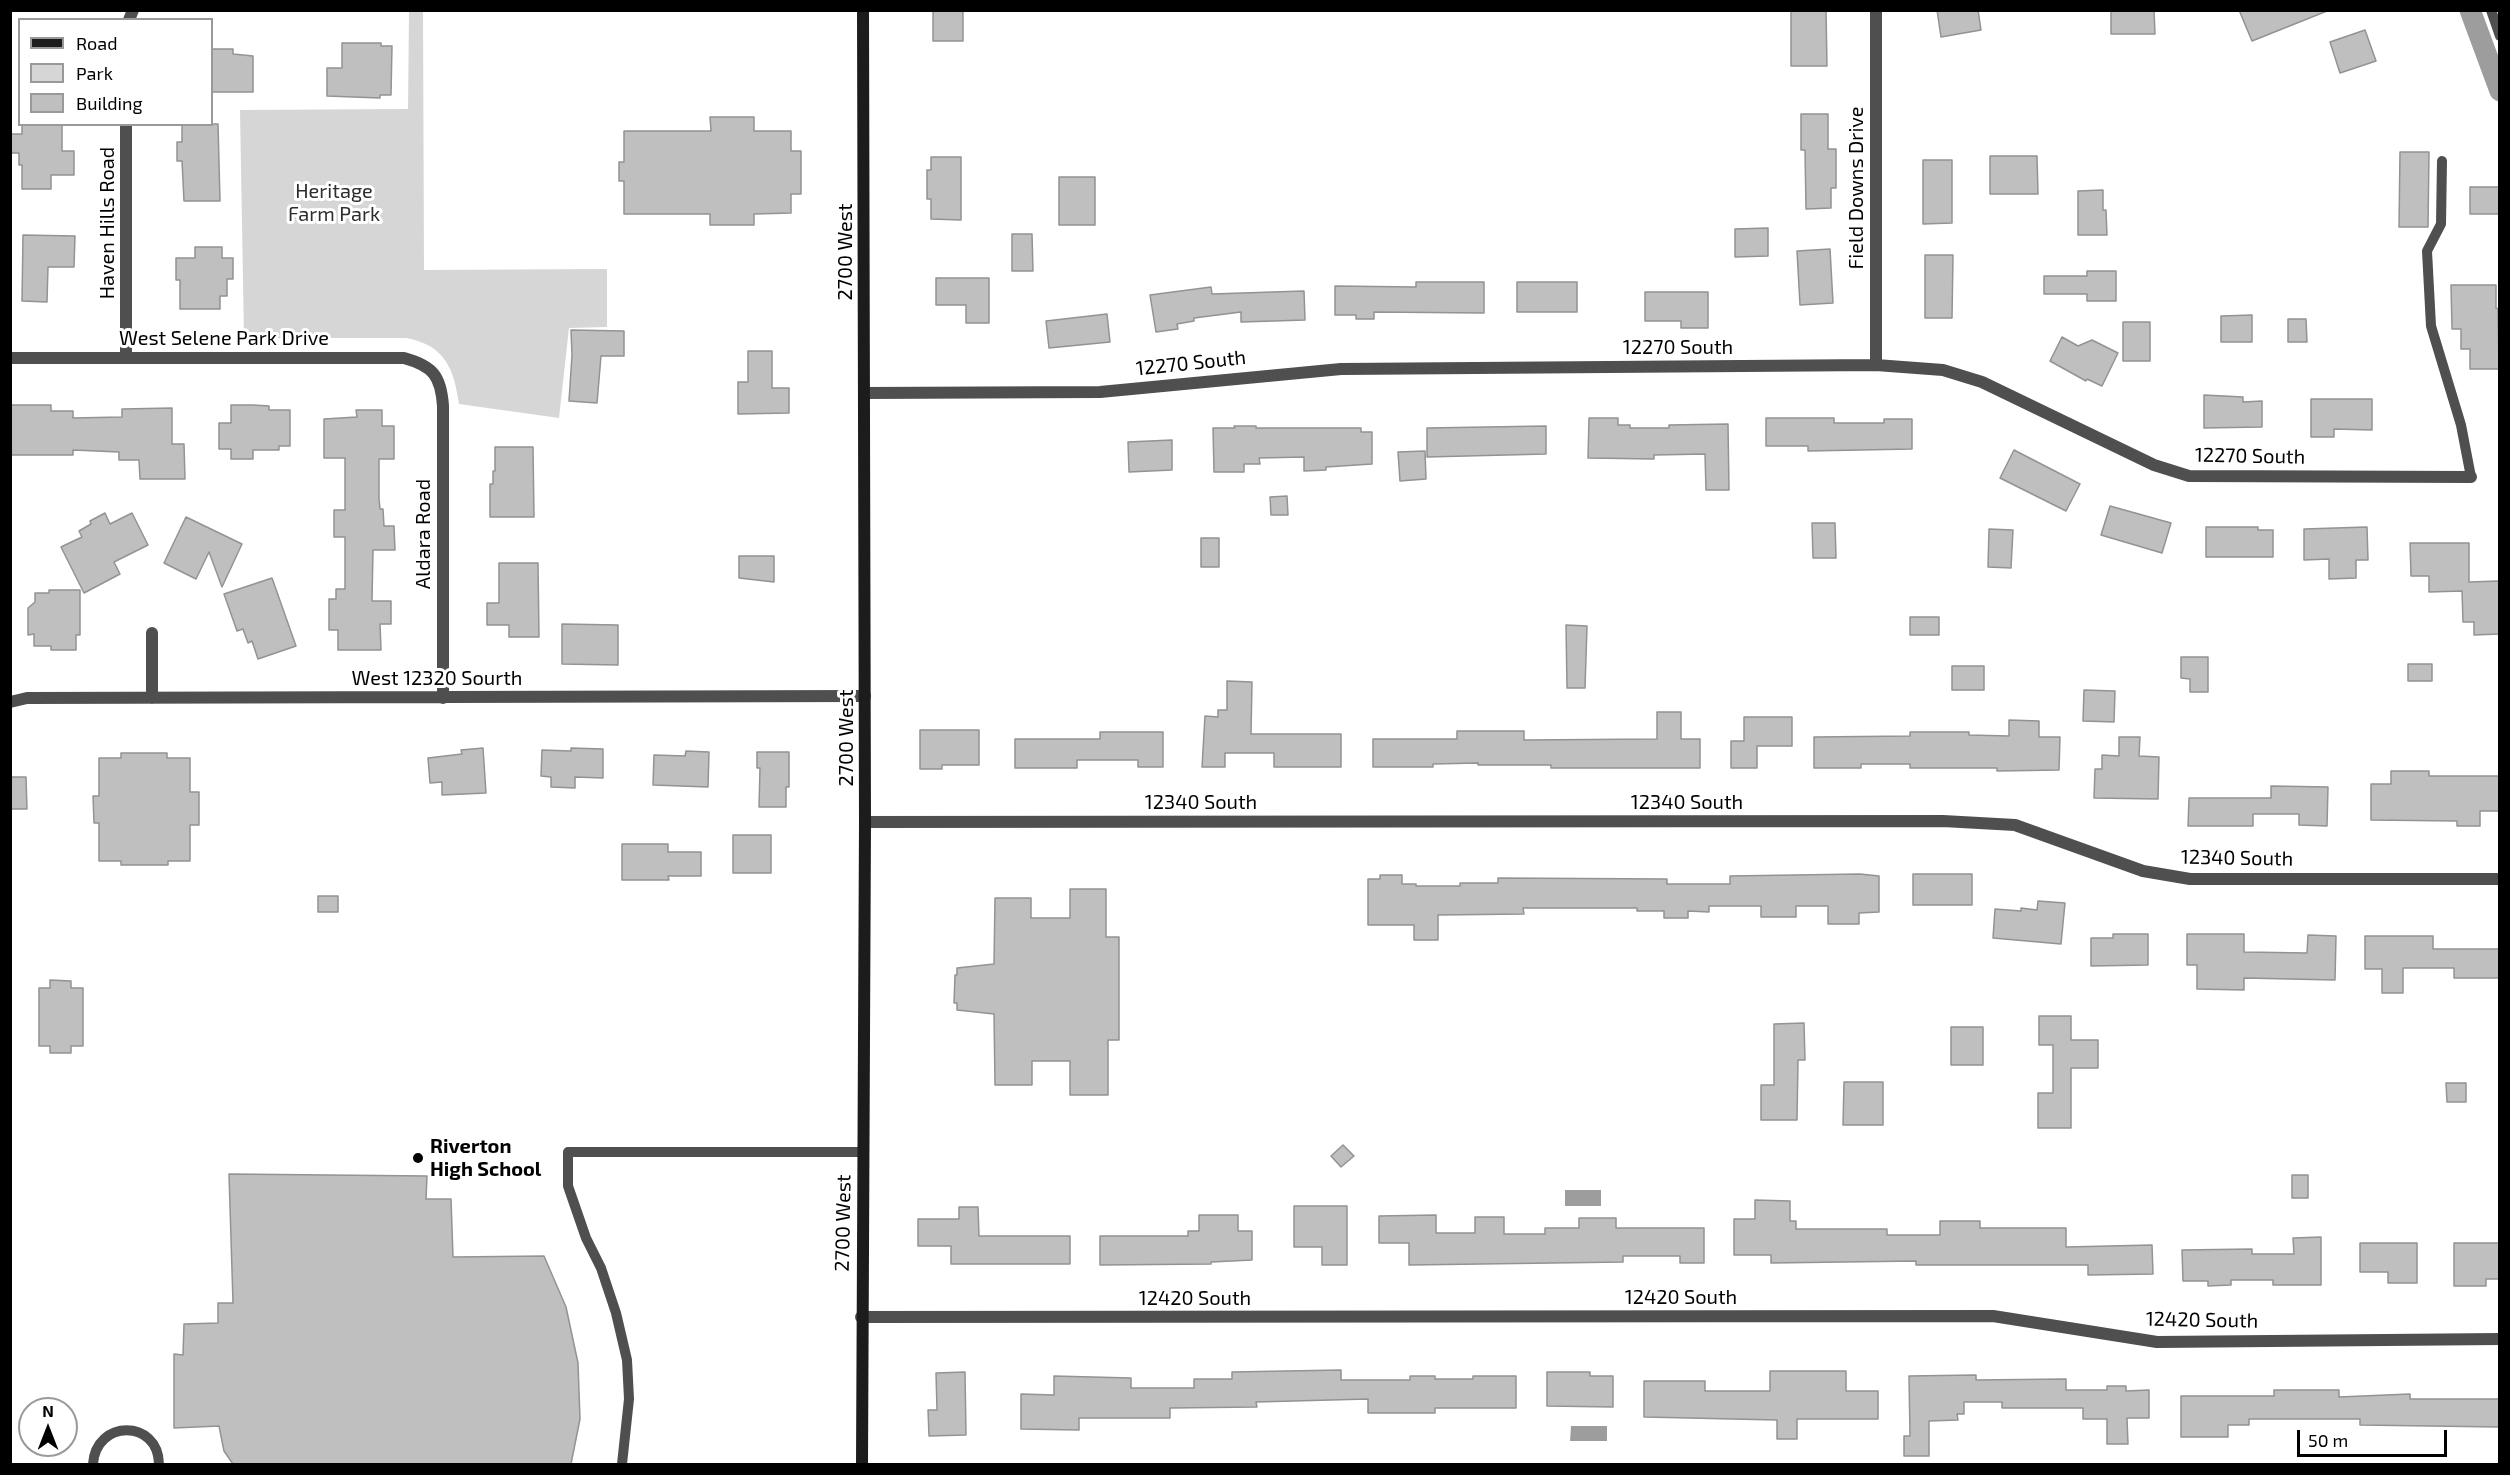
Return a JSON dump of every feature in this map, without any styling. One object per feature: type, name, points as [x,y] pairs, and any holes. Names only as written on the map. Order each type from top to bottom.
[{"type":"main road","name":"2700 West","points":[[862,1464],[865,822],[863,10]]},
{"type":"street","name":"Field Downs Drive","points":[[1876,10],[1876,365]]},
{"type":"street","name":"Haven Hills Road","points":[[126,126],[126,357]]},
{"type":"street","name":"West Selene Park Drive","points":[[10,358],[404,358],[422,363],[434,373]]},
{"type":"street","name":"12270 South","points":[[865,393],[1100,392],[1341,369],[1876,365],[1943,370],[1983,382],[2154,465],[2189,476],[2471,477]]},
{"type":"street","name":"Aldara Road","points":[[434,373],[442,387],[443,406],[443,698]]},
{"type":"street","points":[[152,633],[152,698]]},
{"type":"street","name":"West 12320 Sourth","points":[[10,702],[27,698],[865,696]]},
{"type":"street","name":"12340 South","points":[[865,822],[1943,821],[2015,825],[2143,871],[2190,879],[2499,879]]},
{"type":"street","name":"12420 South","points":[[861,1317],[1994,1316],[2157,1342],[2499,1339]]},
{"type":"lane","points":[[2491,10],[2499,36]]},
{"type":"lane","points":[[2442,161],[2441,224],[2427,251],[2431,326],[2461,425],[2471,477]]},
{"type":"lane","points":[[622,1464],[629,1399],[627,1360],[602,1268],[586,1238],[568,1186],[568,1152],[863,1152]]},
{"type":"lane","points":[[93,1464],[97,1448],[102,1441],[109,1435],[127,1430],[135,1431],[149,1439],[158,1453],[159,1464]]},
{"type":"green space","name":"Heritage Farm Park","points":[[409,11],[423,11],[424,270],[607,269],[607,327],[569,328],[559,418],[459,404],[454,380],[445,360],[430,346],[419,341],[406,338],[244,338],[240,110],[408,109]]},
{"type":"shaded area","points":[[1565,1190],[1601,1190],[1601,1206],[1565,1206]]},
{"type":"shaded area","points":[[1571,1426],[1607,1426],[1607,1441],[1570,1441]]},
{"type":"building","points":[[933,10],[963,10],[963,41],[933,41]]},
{"type":"building","points":[[1791,10],[1826,10],[1827,66],[1791,66]]},
{"type":"building","points":[[1937,10],[1978,10],[1981,30],[1941,37]]},
{"type":"building","points":[[2111,10],[2154,10],[2155,34],[2111,34]]},
{"type":"building","points":[[2239,10],[2327,10],[2327,11],[2252,41]]},
{"type":"building","points":[[2365,30],[2376,61],[2340,73],[2330,42]]},
{"type":"building","points":[[342,43],[381,43],[381,46],[392,46],[391,95],[380,95],[380,98],[327,96],[327,68],[342,68]]},
{"type":"building","points":[[213,49],[233,49],[233,54],[253,56],[253,92],[213,92]]},
{"type":"building","points":[[1801,114],[1828,114],[1828,149],[1836,149],[1836,188],[1831,188],[1831,208],[1806,209],[1805,150],[1801,150]]},
{"type":"building","points":[[710,117],[754,117],[754,131],[791,131],[791,151],[801,151],[801,194],[791,194],[791,213],[754,214],[754,225],[710,225],[710,214],[624,214],[624,181],[619,181],[619,162],[624,162],[624,131],[711,131]]},
{"type":"building","points":[[218,124],[220,201],[184,201],[182,161],[177,161],[177,142],[182,142],[182,126]]},
{"type":"building","points":[[22,126],[62,126],[62,151],[74,151],[74,175],[51,175],[51,189],[22,189],[22,165],[19,165],[19,153],[11,153],[11,134],[22,134]]},
{"type":"building","points":[[2400,152],[2429,152],[2428,227],[2399,227]]},
{"type":"building","points":[[1990,156],[2037,156],[2038,194],[1990,194]]},
{"type":"building","points":[[931,157],[961,157],[961,220],[931,219],[931,199],[927,199],[927,170],[931,170]]},
{"type":"building","points":[[1923,160],[1952,160],[1952,223],[1923,224]]},
{"type":"building","points":[[1059,177],[1095,177],[1095,225],[1059,225]]},
{"type":"building","points":[[2470,187],[2499,187],[2499,214],[2470,214]]},
{"type":"building","points":[[2103,190],[2107,235],[2078,235],[2078,191]]},
{"type":"building","points":[[1768,228],[1768,256],[1735,257],[1735,229]]},
{"type":"building","points":[[1012,234],[1032,234],[1033,271],[1012,271]]},
{"type":"building","points":[[23,235],[75,236],[74,267],[48,267],[47,302],[22,301]]},
{"type":"building","points":[[195,247],[222,247],[222,258],[233,258],[233,279],[227,279],[227,296],[220,296],[220,309],[180,309],[180,280],[176,280],[176,258],[195,258]]},
{"type":"building","points":[[1830,249],[1833,303],[1800,305],[1797,251]]},
{"type":"building","points":[[1925,255],[1953,255],[1952,318],[1925,318]]},
{"type":"building","points":[[2087,271],[2116,271],[2116,301],[2087,301],[2087,294],[2044,294],[2044,276],[2087,276]]},
{"type":"building","points":[[936,278],[989,278],[989,323],[966,323],[966,305],[936,305]]},
{"type":"building","points":[[1416,282],[1484,282],[1484,313],[1374,312],[1374,319],[1356,319],[1356,315],[1335,315],[1335,286],[1416,287]]},
{"type":"building","points":[[1517,282],[1577,282],[1577,312],[1517,312]]},
{"type":"building","points":[[2451,285],[2496,285],[2499,369],[2470,369],[2470,349],[2461,349],[2461,329],[2452,329]]},
{"type":"building","points":[[1211,287],[1212,294],[1304,291],[1305,320],[1241,322],[1241,312],[1194,318],[1194,321],[1177,324],[1178,329],[1156,332],[1150,295]]},
{"type":"building","points":[[1645,292],[1708,292],[1708,328],[1681,328],[1681,321],[1645,321]]},
{"type":"building","points":[[1107,314],[1110,342],[1049,348],[1046,321]]},
{"type":"building","points":[[2252,315],[2252,342],[2221,342],[2221,316]]},
{"type":"building","points":[[2288,319],[2306,319],[2307,342],[2288,342]]},
{"type":"building","points":[[2123,322],[2150,322],[2150,361],[2123,361]]},
{"type":"building","points":[[571,330],[624,331],[624,356],[601,356],[597,403],[569,401]]},
{"type":"building","points":[[2062,337],[2078,346],[2092,340],[2118,353],[2102,386],[2087,379],[2086,381],[2050,361]]},
{"type":"building","points":[[748,351],[772,351],[772,388],[789,388],[789,413],[738,414],[738,382],[748,382]]},
{"type":"building","points":[[2204,395],[2243,397],[2243,402],[2262,401],[2262,427],[2204,428]]},
{"type":"building","points":[[2311,399],[2372,399],[2372,430],[2334,429],[2334,437],[2311,437]]},
{"type":"building","points":[[10,405],[51,405],[51,411],[73,411],[73,418],[122,417],[122,409],[172,408],[172,444],[184,444],[185,479],[140,479],[139,460],[119,460],[119,452],[73,450],[73,455],[10,455]]},
{"type":"building","points":[[231,405],[269,406],[269,410],[290,410],[290,446],[279,446],[279,450],[253,450],[253,459],[231,459],[231,449],[219,449],[219,423],[231,423]]},
{"type":"building","points":[[356,410],[382,410],[382,426],[394,426],[394,459],[379,459],[379,499],[380,509],[383,509],[384,526],[394,526],[395,550],[373,550],[372,601],[391,601],[391,624],[380,624],[381,650],[338,650],[338,630],[329,630],[329,599],[336,599],[336,589],[345,589],[345,537],[334,537],[334,510],[345,510],[345,458],[324,458],[324,419],[357,417]]},
{"type":"building","points":[[1589,418],[1618,418],[1618,425],[1630,425],[1630,428],[1728,424],[1729,490],[1706,490],[1705,454],[1654,455],[1654,459],[1588,458]]},
{"type":"building","points":[[1766,418],[1834,418],[1834,423],[1884,423],[1884,419],[1912,419],[1912,449],[1808,451],[1808,446],[1766,446]]},
{"type":"building","points":[[1234,426],[1361,428],[1361,432],[1372,432],[1372,464],[1304,471],[1304,457],[1259,458],[1260,464],[1244,464],[1244,472],[1214,472],[1213,428],[1235,428]]},
{"type":"building","points":[[1546,426],[1546,454],[1427,457],[1427,428]]},
{"type":"building","points":[[1172,440],[1172,470],[1129,472],[1128,442]]},
{"type":"building","points":[[495,447],[533,447],[534,517],[490,517],[490,484],[493,484],[493,471],[495,471]]},
{"type":"building","points":[[2014,450],[2080,484],[2066,511],[2000,478]]},
{"type":"building","points":[[1425,451],[1426,479],[1400,481],[1398,452]]},
{"type":"building","points":[[1287,496],[1288,515],[1271,515],[1270,497]]},
{"type":"building","points":[[2110,506],[2171,523],[2162,553],[2101,535]]},
{"type":"building","points":[[105,513],[110,524],[132,513],[148,545],[114,562],[120,574],[84,593],[61,547],[82,537],[79,531],[91,524],[90,521]]},
{"type":"building","points":[[186,517],[242,544],[222,587],[209,552],[196,579],[164,563]]},
{"type":"building","points":[[1812,523],[1835,523],[1836,558],[1813,558]]},
{"type":"building","points":[[2206,527],[2258,527],[2258,530],[2273,530],[2273,557],[2206,557]]},
{"type":"building","points":[[2367,527],[2368,560],[2356,560],[2356,578],[2329,579],[2329,559],[2304,560],[2304,529]]},
{"type":"building","points":[[1989,529],[2013,530],[2011,568],[1988,567]]},
{"type":"building","points":[[1201,538],[1219,538],[1219,567],[1201,567]]},
{"type":"building","points":[[2410,543],[2469,543],[2469,582],[2499,581],[2499,634],[2474,635],[2474,622],[2463,622],[2462,591],[2429,592],[2429,576],[2411,576]]},
{"type":"building","points":[[739,556],[774,556],[774,582],[739,578]]},
{"type":"building","points":[[499,563],[538,563],[539,637],[509,637],[509,625],[487,625],[487,603],[499,603]]},
{"type":"building","points":[[272,578],[296,646],[258,659],[252,641],[248,643],[243,629],[237,631],[224,594]]},
{"type":"building","points":[[49,590],[80,590],[80,635],[76,635],[76,650],[51,650],[51,646],[34,646],[34,634],[28,635],[28,608],[35,602],[35,593],[49,593]]},
{"type":"building","points":[[1910,617],[1939,617],[1939,635],[1910,635]]},
{"type":"building","points":[[562,624],[618,625],[618,665],[562,664]]},
{"type":"building","points":[[1566,625],[1587,626],[1585,688],[1567,688]]},
{"type":"building","points":[[2181,657],[2208,657],[2208,692],[2190,692],[2190,679],[2181,678]]},
{"type":"building","points":[[2408,664],[2432,664],[2432,681],[2408,681]]},
{"type":"building","points":[[1952,666],[1984,666],[1984,690],[1952,690]]},
{"type":"building","points":[[1227,681],[1252,682],[1251,734],[1341,734],[1341,767],[1274,767],[1274,753],[1225,753],[1225,767],[1202,767],[1205,716],[1218,717],[1218,710],[1227,710]]},
{"type":"building","points":[[2084,690],[2115,691],[2114,722],[2083,721]]},
{"type":"building","points":[[1657,712],[1681,712],[1681,739],[1700,739],[1700,768],[1551,768],[1551,765],[1478,765],[1478,763],[1433,764],[1433,767],[1373,767],[1373,739],[1457,739],[1457,731],[1524,731],[1524,740],[1657,739]]},
{"type":"building","points":[[1744,717],[1792,717],[1792,746],[1757,746],[1757,768],[1731,768],[1731,741],[1744,741]]},
{"type":"building","points":[[2009,720],[2039,721],[2039,737],[2060,737],[2059,770],[1997,771],[1997,768],[1910,768],[1910,764],[1861,764],[1861,768],[1814,768],[1814,737],[1910,736],[1910,732],[1969,732],[1969,735],[2009,736]]},
{"type":"building","points":[[920,730],[979,730],[979,765],[942,765],[942,769],[920,769]]},
{"type":"building","points":[[1100,732],[1163,732],[1163,767],[1138,767],[1138,760],[1077,760],[1077,768],[1015,768],[1015,739],[1100,739]]},
{"type":"building","points":[[2119,737],[2140,737],[2139,756],[2159,757],[2158,799],[2094,798],[2095,769],[2102,769],[2102,755],[2119,756]]},
{"type":"building","points":[[483,748],[486,793],[442,795],[442,782],[430,783],[428,758],[462,754],[461,750]]},
{"type":"building","points":[[571,748],[603,749],[603,778],[575,777],[575,788],[551,787],[551,777],[541,776],[542,750],[571,751]]},
{"type":"building","points":[[686,751],[709,752],[708,787],[653,785],[654,755],[685,756]]},
{"type":"building","points":[[757,752],[789,752],[789,787],[786,787],[786,807],[759,807],[760,768],[757,768]]},
{"type":"building","points":[[121,753],[167,753],[167,758],[190,758],[190,792],[199,792],[199,825],[190,825],[190,861],[168,861],[168,865],[121,865],[121,861],[99,861],[99,823],[94,823],[93,796],[99,796],[99,758],[121,758]]},
{"type":"building","points":[[2391,771],[2429,771],[2429,776],[2499,776],[2499,811],[2480,811],[2480,826],[2457,826],[2457,821],[2371,820],[2371,784],[2391,784]]},
{"type":"building","points":[[10,777],[26,777],[27,809],[10,809]]},
{"type":"building","points":[[2271,786],[2328,787],[2327,826],[2299,825],[2299,814],[2253,814],[2253,826],[2188,826],[2189,798],[2271,798]]},
{"type":"building","points":[[733,835],[771,835],[771,873],[733,873]]},
{"type":"building","points":[[622,844],[668,844],[668,852],[701,852],[701,876],[668,876],[669,880],[622,880]]},
{"type":"building","points":[[1860,874],[1879,876],[1879,912],[1859,913],[1859,924],[1828,924],[1828,906],[1796,906],[1796,917],[1761,917],[1761,906],[1709,906],[1709,912],[1688,911],[1688,918],[1664,918],[1664,911],[1637,911],[1637,908],[1523,908],[1524,914],[1438,915],[1438,940],[1414,940],[1414,925],[1368,925],[1368,879],[1380,879],[1380,875],[1402,875],[1402,884],[1416,884],[1416,886],[1460,886],[1460,883],[1498,883],[1498,878],[1667,879],[1667,884],[1730,884],[1730,876]]},
{"type":"building","points":[[1913,874],[1972,874],[1972,905],[1913,905]]},
{"type":"building","points":[[1070,889],[1106,889],[1106,937],[1119,937],[1119,1040],[1108,1040],[1108,1095],[1070,1095],[1070,1061],[1032,1061],[1032,1085],[995,1085],[994,1014],[957,1010],[957,1003],[954,1003],[957,968],[994,964],[995,898],[1031,898],[1031,918],[1070,918]]},
{"type":"building","points":[[318,896],[338,896],[338,912],[318,912]]},
{"type":"building","points":[[2038,901],[2065,903],[2061,944],[1993,938],[1995,909],[2037,910]]},
{"type":"building","points":[[2113,934],[2148,934],[2148,965],[2091,966],[2091,938],[2113,938]]},
{"type":"building","points":[[2187,934],[2244,934],[2244,952],[2307,953],[2308,935],[2336,936],[2335,980],[2244,978],[2244,990],[2197,989],[2197,965],[2187,965]]},
{"type":"building","points":[[2365,936],[2433,936],[2433,949],[2499,949],[2499,978],[2454,978],[2454,968],[2403,968],[2403,993],[2382,993],[2382,969],[2365,969]]},
{"type":"building","points":[[50,980],[71,981],[71,988],[83,988],[83,1046],[71,1046],[71,1053],[50,1053],[50,1046],[39,1046],[39,988],[50,988]]},
{"type":"building","points":[[2039,1016],[2071,1016],[2071,1040],[2098,1040],[2098,1068],[2071,1068],[2071,1128],[2038,1128],[2038,1093],[2053,1093],[2053,1045],[2039,1045]]},
{"type":"building","points":[[1804,1023],[1805,1060],[1798,1060],[1797,1120],[1761,1120],[1761,1085],[1774,1085],[1774,1024]]},
{"type":"building","points":[[1951,1027],[1983,1027],[1983,1065],[1951,1065]]},
{"type":"building","points":[[1844,1082],[1883,1082],[1883,1125],[1843,1125]]},
{"type":"building","points":[[2446,1083],[2466,1083],[2466,1102],[2447,1102]]},
{"type":"building","points":[[1343,1145],[1354,1156],[1341,1167],[1331,1156]]},
{"type":"building","name":"Riverton High School","points":[[229,1174],[427,1176],[426,1199],[451,1199],[453,1257],[544,1256],[566,1307],[578,1363],[580,1419],[571,1464],[233,1464],[224,1451],[219,1426],[174,1428],[174,1354],[183,1355],[184,1324],[218,1323],[218,1303],[233,1303]]},
{"type":"building","points":[[2292,1175],[2308,1175],[2308,1198],[2292,1198]]},
{"type":"building","points":[[1755,1200],[1790,1201],[1790,1221],[1796,1221],[1796,1229],[1887,1229],[1887,1235],[1940,1235],[1940,1221],[1980,1221],[1980,1228],[2066,1228],[2066,1247],[2152,1245],[2153,1274],[2088,1275],[2088,1265],[1916,1265],[1916,1261],[1771,1263],[1771,1255],[1734,1255],[1734,1219],[1755,1219]]},
{"type":"building","points":[[1294,1206],[1347,1206],[1347,1265],[1322,1265],[1322,1247],[1294,1247]]},
{"type":"building","points":[[959,1207],[978,1207],[979,1236],[1070,1236],[1070,1264],[951,1264],[951,1246],[918,1246],[918,1219],[959,1219]]},
{"type":"building","points":[[1199,1215],[1238,1215],[1238,1231],[1252,1231],[1252,1260],[1211,1262],[1211,1264],[1100,1265],[1100,1236],[1188,1236],[1188,1231],[1199,1231]]},
{"type":"building","points":[[1436,1215],[1436,1233],[1475,1233],[1475,1217],[1504,1217],[1504,1234],[1545,1234],[1545,1228],[1579,1228],[1579,1218],[1616,1218],[1616,1228],[1704,1228],[1704,1263],[1680,1263],[1680,1256],[1623,1256],[1623,1262],[1409,1265],[1409,1243],[1379,1243],[1379,1216]]},
{"type":"building","points":[[2321,1237],[2321,1285],[2273,1285],[2273,1280],[2231,1280],[2231,1285],[2208,1286],[2208,1281],[2183,1281],[2182,1250],[2252,1249],[2252,1254],[2294,1254],[2293,1238]]},
{"type":"building","points":[[2360,1243],[2417,1243],[2417,1283],[2388,1283],[2388,1272],[2360,1272]]},
{"type":"building","points":[[2454,1243],[2499,1243],[2499,1279],[2486,1279],[2486,1286],[2454,1286]]},
{"type":"building","points":[[1341,1370],[1341,1380],[1410,1380],[1410,1376],[1435,1376],[1435,1379],[1473,1379],[1473,1376],[1516,1376],[1516,1408],[1435,1408],[1435,1413],[1368,1413],[1368,1399],[1256,1402],[1257,1407],[1170,1408],[1170,1418],[1079,1418],[1079,1430],[1021,1429],[1021,1394],[1054,1395],[1054,1376],[1131,1378],[1131,1388],[1194,1388],[1194,1379],[1232,1379],[1232,1372]]},
{"type":"building","points":[[1770,1371],[1846,1371],[1846,1391],[1878,1391],[1878,1419],[1797,1419],[1797,1439],[1777,1439],[1777,1420],[1644,1417],[1644,1381],[1705,1381],[1705,1391],[1770,1391]]},
{"type":"building","points":[[965,1372],[966,1435],[929,1436],[928,1410],[937,1410],[936,1373]]},
{"type":"building","points":[[1547,1372],[1590,1372],[1590,1376],[1613,1376],[1613,1407],[1547,1406]]},
{"type":"building","points":[[1976,1375],[1976,1380],[2066,1379],[2066,1390],[2107,1390],[2107,1386],[2126,1386],[2126,1391],[2149,1390],[2149,1418],[2127,1418],[2128,1444],[2107,1444],[2107,1419],[2083,1419],[2083,1408],[2002,1408],[2002,1402],[1964,1402],[1964,1414],[1957,1414],[1958,1420],[1929,1421],[1929,1456],[1904,1456],[1904,1436],[1910,1436],[1909,1376]]},
{"type":"building","points":[[2274,1390],[2339,1390],[2339,1397],[2410,1394],[2410,1399],[2499,1399],[2499,1427],[2360,1425],[2360,1419],[2249,1419],[2249,1425],[2228,1425],[2228,1437],[2181,1437],[2181,1396],[2274,1396]]},
{"type":"waterway","points":[[2470,10],[2500,91]]},
{"type":"place","name":"Riverton High School","points":[[418,1158]]}]
